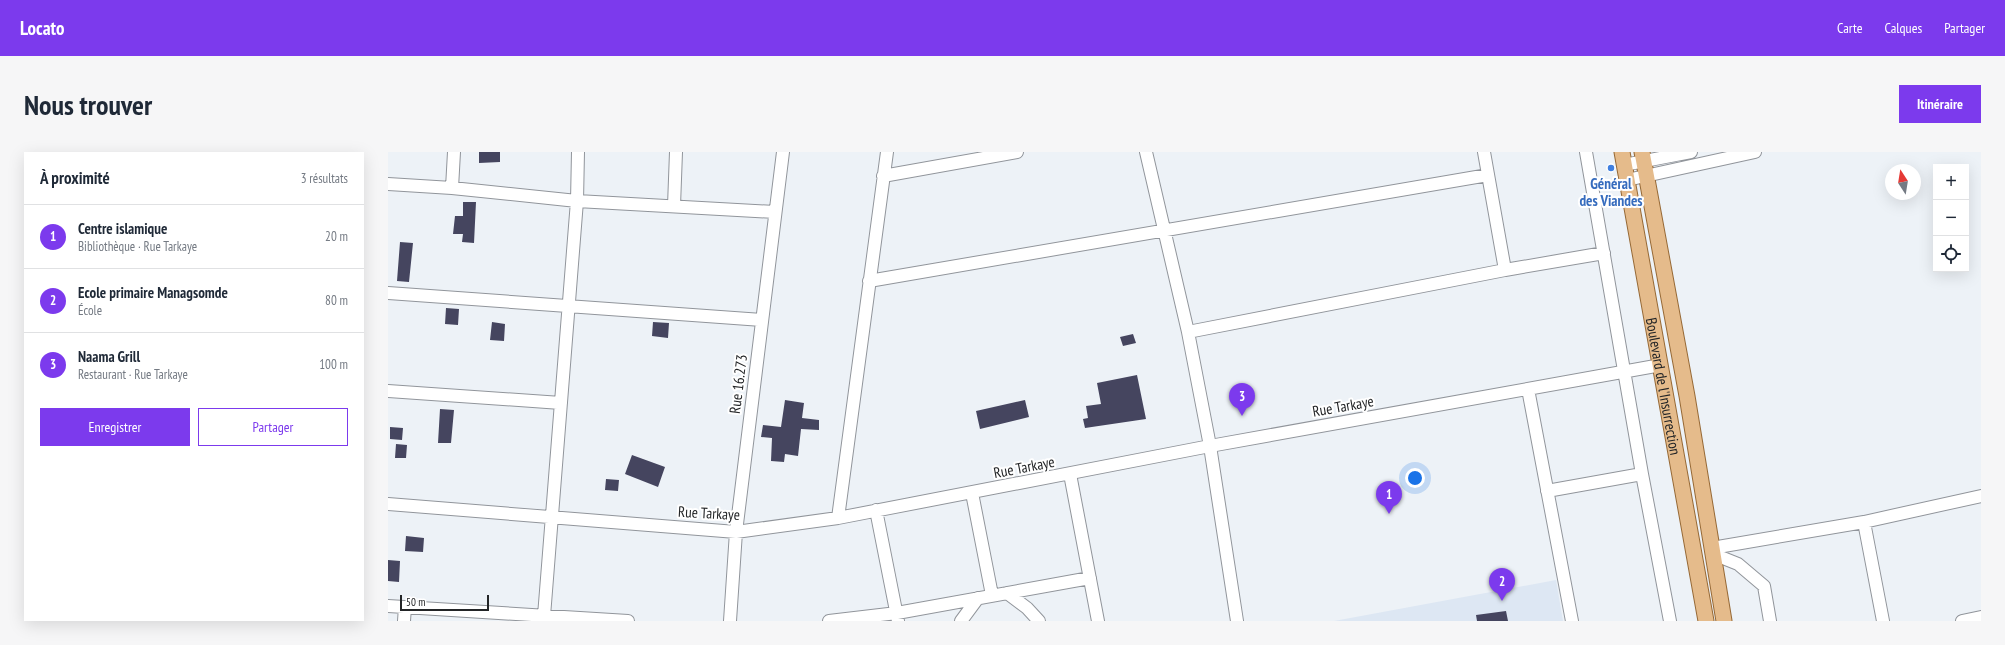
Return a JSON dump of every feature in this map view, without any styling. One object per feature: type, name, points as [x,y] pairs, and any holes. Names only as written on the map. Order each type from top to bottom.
[{"type":"main road","name":"Boulevard de l'Insurrection","points":[[1623,158],[1706,621]]},
{"type":"main road","name":"Boulevard de l'Insurrection","points":[[1644,164],[1687,396],[1724,621]]},
{"type":"street","points":[[452,188],[454,152]]},
{"type":"street","points":[[544,616],[577,200],[578,152]]},
{"type":"street","points":[[674,206],[676,152]]},
{"type":"street","name":"Rue 16.273","points":[[730,621],[736,532],[782,152]]},
{"type":"street","points":[[838,518],[886,152]]},
{"type":"street","points":[[883,176],[1017,152]]},
{"type":"street","points":[[1146,152],[1188,332],[1210,446],[1237,621]]},
{"type":"street","points":[[1484,152],[1505,270]]},
{"type":"street","points":[[1586,152],[1642,474],[1670,621]]},
{"type":"street","points":[[1627,180],[1644,164],[1691,152]]},
{"type":"street","points":[[1623,158],[1644,164],[1755,152]]},
{"type":"street","points":[[869,281],[1488,175]]},
{"type":"street","points":[[388,184],[452,188],[577,200],[775,212]]},
{"type":"street","points":[[1188,332],[1505,270],[1604,253]]},
{"type":"street","points":[[388,293],[762,320]]},
{"type":"street","name":"Rue Tarkaye","points":[[388,504],[736,532],[838,518],[1210,446],[1661,364]]},
{"type":"street","points":[[1528,389],[1572,621]]},
{"type":"street","points":[[388,391],[561,403]]},
{"type":"street","points":[[1070,474],[1098,621]]},
{"type":"street","points":[[1547,491],[1642,474]]},
{"type":"street","points":[[972,493],[992,595]]},
{"type":"street","points":[[1712,551],[1864,522],[1981,496]]},
{"type":"street","points":[[876,510],[898,617]]},
{"type":"street","points":[[1864,522],[1883,621]]},
{"type":"street","points":[[1712,551],[1738,564],[1764,586],[1770,621]]},
{"type":"street","points":[[830,621],[898,617],[992,595],[1090,578]]},
{"type":"street","points":[[1007,593],[1027,608],[1039,621]]},
{"type":"street","points":[[960,621],[978,598]]},
{"type":"street","points":[[388,606],[628,621]]},
{"type":"street","points":[[404,621],[405,607]]},
{"type":"street","points":[[1962,621],[1981,617]]},
{"type":"shaded area","points":[[1556,580],[1563,621],[1334,621]]},
{"type":"building","points":[[479,152],[500,152],[500,162],[479,163]]},
{"type":"building","points":[[463,202],[476,202],[474,243],[462,242],[463,234],[453,234],[455,216],[463,216]]},
{"type":"building","points":[[400,242],[413,243],[409,282],[397,281]]},
{"type":"building","points":[[446,308],[459,309],[458,325],[445,324]]},
{"type":"building","points":[[492,322],[505,324],[504,341],[490,340]]},
{"type":"building","points":[[653,322],[669,323],[668,338],[652,336]]},
{"type":"building","points":[[1133,334],[1136,343],[1123,346],[1120,337]]},
{"type":"building","points":[[1137,375],[1146,419],[1085,428],[1083,419],[1088,418],[1086,406],[1101,404],[1097,383]]},
{"type":"building","points":[[785,400],[804,403],[802,418],[819,420],[819,430],[801,429],[798,456],[785,454],[784,462],[771,461],[772,438],[761,437],[763,425],[781,427]]},
{"type":"building","points":[[1025,400],[1029,417],[980,429],[976,411]]},
{"type":"building","points":[[440,409],[454,410],[451,443],[438,443]]},
{"type":"building","points":[[390,427],[403,428],[402,440],[390,439]]},
{"type":"building","points":[[396,444],[407,445],[406,458],[395,458]]},
{"type":"building","points":[[632,455],[665,467],[658,487],[625,474]]},
{"type":"building","points":[[606,479],[619,480],[618,491],[605,490]]},
{"type":"building","points":[[406,536],[424,538],[423,552],[405,551]]},
{"type":"building","points":[[388,560],[400,561],[399,582],[388,581]]},
{"type":"building","points":[[1506,611],[1508,621],[1477,621],[1476,615]]},
{"type":"place","name":"Général des Viandes","points":[[1611,168]]},
{"type":"place","name":"Naama Grill","points":[[1242,416]]},
{"type":"place","name":"Centre islamique","points":[[1389,514]]},
{"type":"place","name":"Ecole primaire Managsomde","points":[[1502,601]]}]
